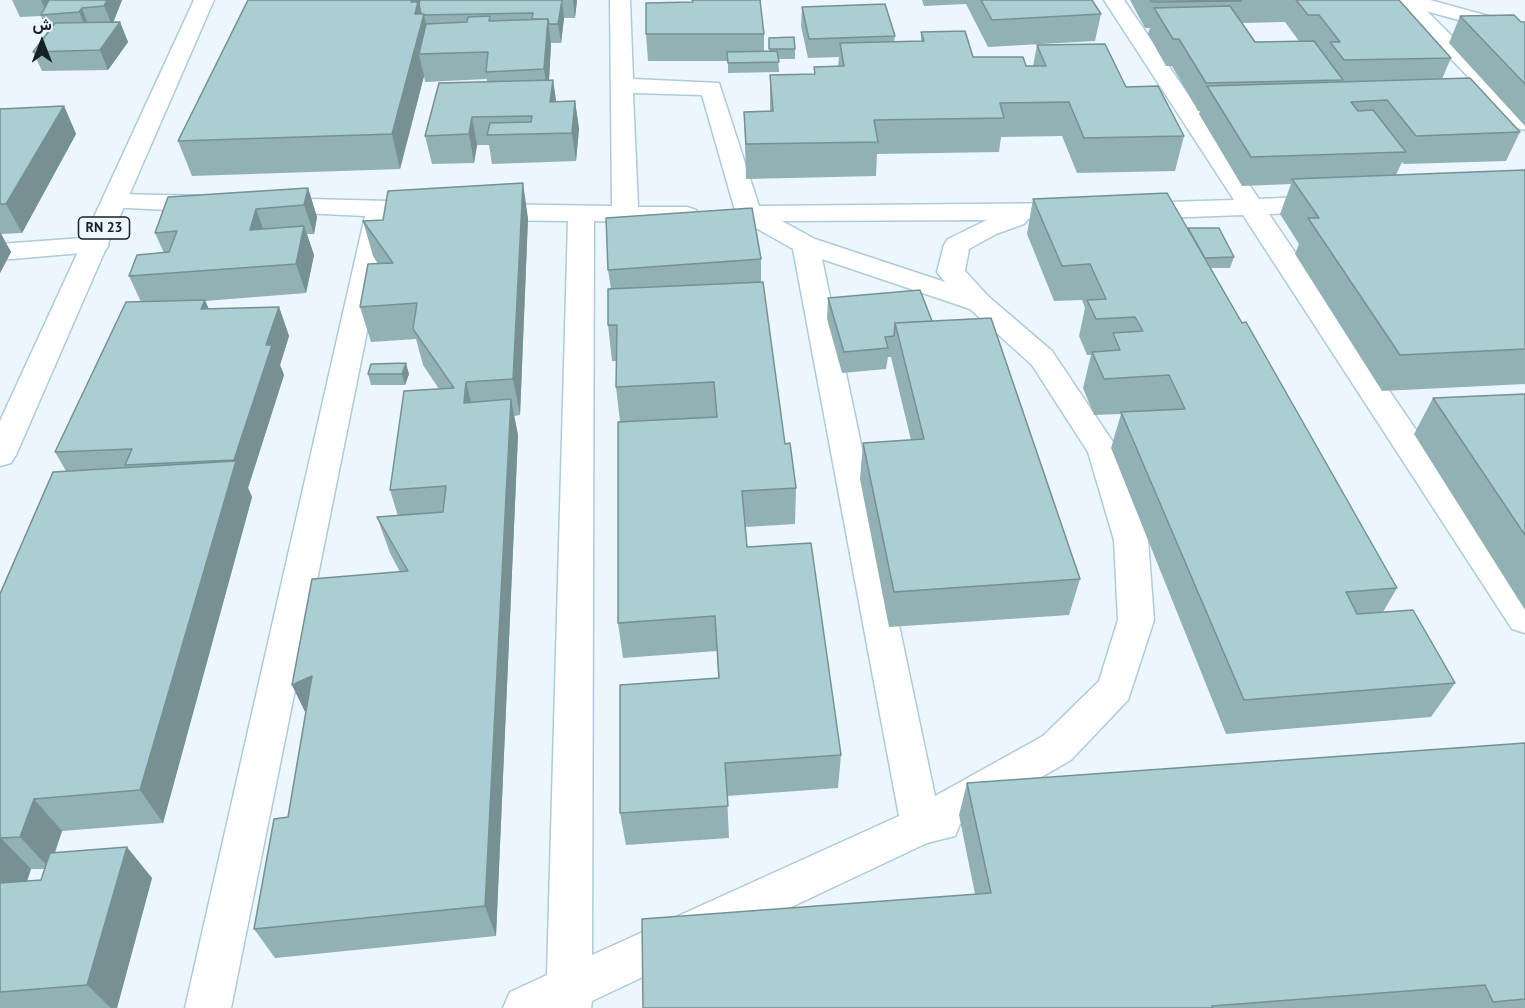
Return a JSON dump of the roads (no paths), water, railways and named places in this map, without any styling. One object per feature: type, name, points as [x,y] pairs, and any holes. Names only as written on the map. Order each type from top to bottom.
[{"type":"street","name":"RN 23","points":[[0,455],[116,202],[204,0]]},
{"type":"street","points":[[620,0],[625,215]]},
{"type":"street","points":[[1114,0],[1254,207],[1525,619]]},
{"type":"street","points":[[1406,0],[1525,32]]},
{"type":"street","points":[[1406,0],[1525,123]]},
{"type":"street","points":[[1472,0],[1525,14]]},
{"type":"street","points":[[623,86],[711,88],[730,214]]},
{"type":"street","points":[[116,202],[625,215],[1041,212],[1348,204]]},
{"type":"street","points":[[208,1008],[379,209]]},
{"type":"street","points":[[526,1008],[570,998],[896,839],[1057,748],[1115,689],[1136,620],[1131,540],[1103,451],[1042,358],[980,303],[951,272],[957,245],[987,228],[1041,212]]},
{"type":"street","points":[[570,998],[581,214]]},
{"type":"street","points":[[730,214],[806,245],[980,303]]},
{"type":"street","points":[[0,252],[96,245]]},
{"type":"street","points":[[806,245],[921,825]]},
{"type":"street","points":[[1404,436],[1437,433]]},
{"type":"street","points":[[921,825],[1012,815]]}]
